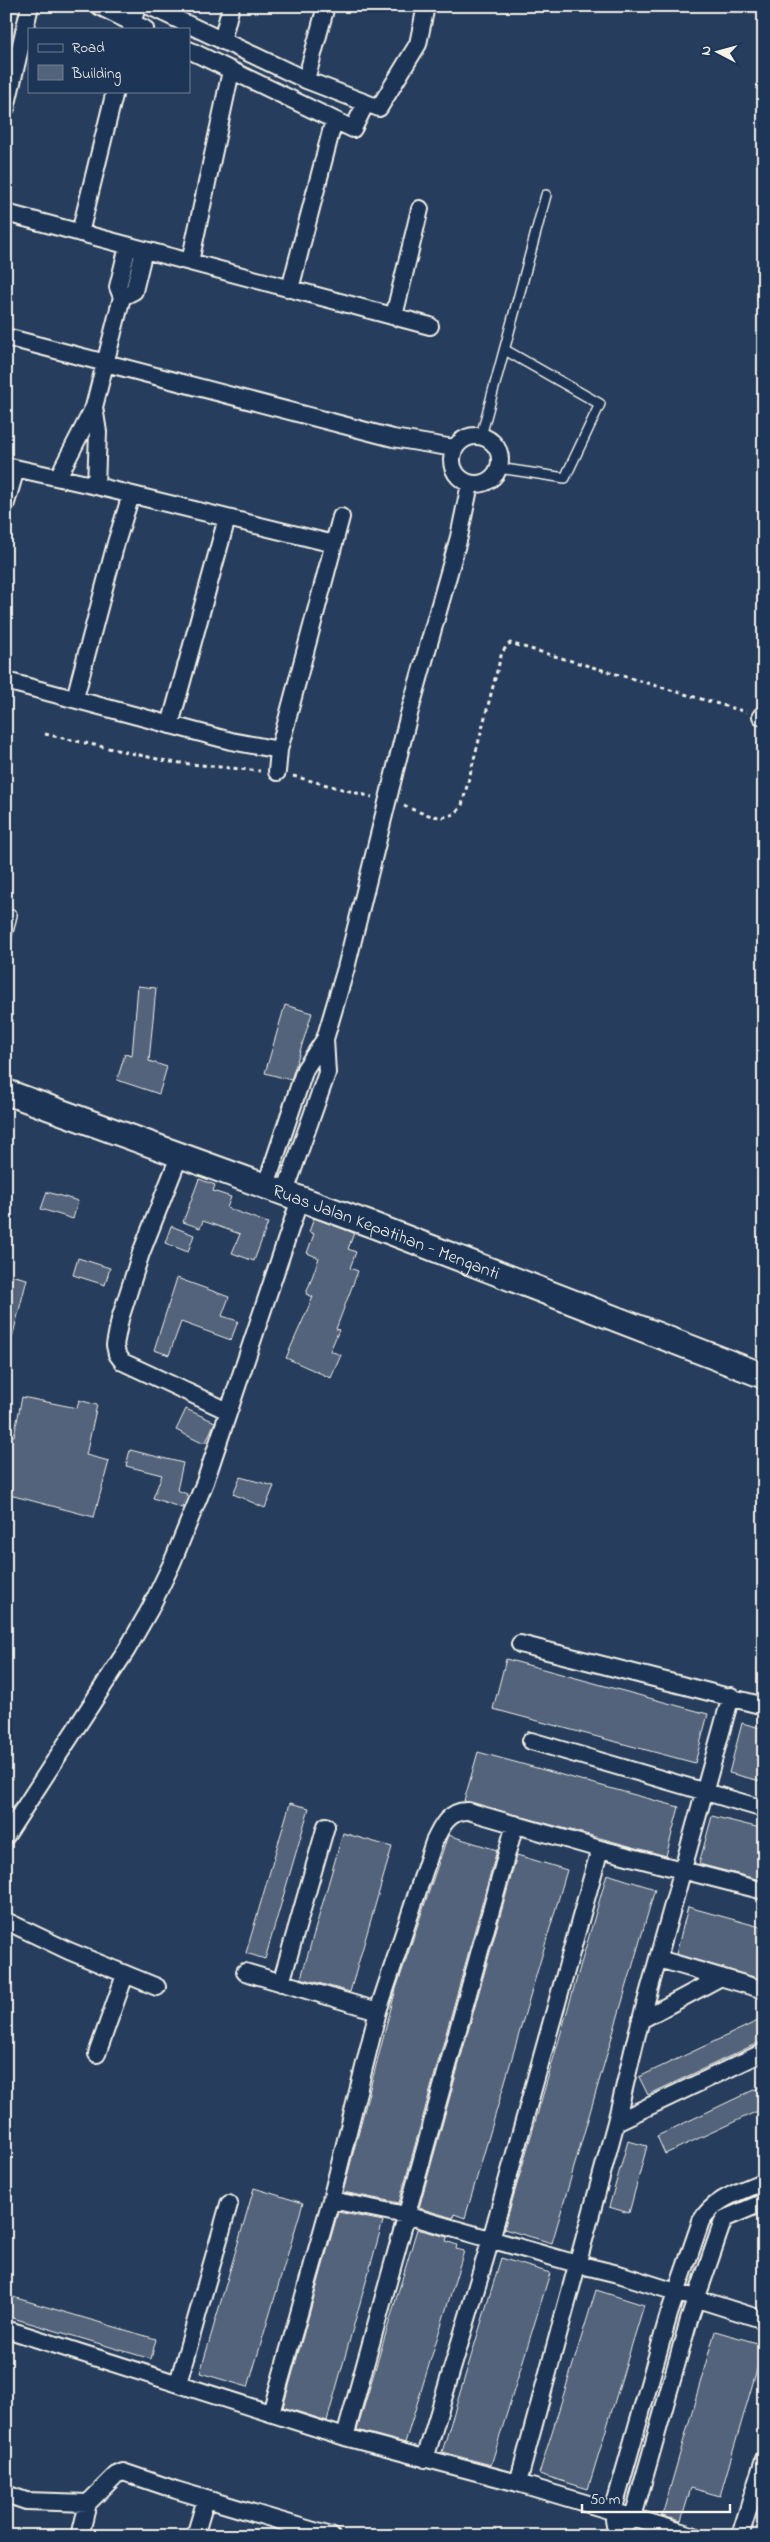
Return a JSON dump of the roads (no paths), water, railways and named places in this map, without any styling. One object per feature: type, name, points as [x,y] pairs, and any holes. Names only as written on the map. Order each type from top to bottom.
[{"type":"main road","name":"Ruas Jalan Kepatihan - Menganti","points":[[6,1092],[284,1192],[518,1280],[764,1376]]},
{"type":"street","points":[[6,108],[30,6]]},
{"type":"street","points":[[99,6],[136,27],[137,6]]},
{"type":"street","points":[[149,6],[306,80],[379,108],[418,44],[426,6]]},
{"type":"street","points":[[222,41],[231,6]]},
{"type":"street","points":[[306,80],[326,6]]},
{"type":"street","points":[[190,50],[353,129],[366,103]]},
{"type":"street","points":[[190,262],[231,70]]},
{"type":"street","points":[[80,233],[115,92]]},
{"type":"street","points":[[290,289],[334,120]]},
{"type":"street","points":[[394,316],[420,209]]},
{"type":"street","points":[[6,213],[430,326]]},
{"type":"street","points":[[58,477],[94,407],[122,297],[118,287],[128,246]]},
{"type":"street","points":[[122,297],[134,291],[144,250]]},
{"type":"street","points":[[6,337],[393,438],[454,448]]},
{"type":"street","points":[[94,407],[98,432],[96,486]]},
{"type":"street","points":[[482,436],[489,439],[499,452],[499,468],[489,480],[476,485],[470,484],[460,479],[454,472],[451,456],[454,448],[466,438],[482,436]]},
{"type":"street","points":[[6,502],[11,468],[58,477],[334,544]]},
{"type":"street","points":[[6,1836],[150,1609],[172,1563],[205,1482],[228,1411],[284,1192],[305,1069],[325,1039],[346,968],[409,714],[459,537],[470,484]]},
{"type":"street","points":[[75,698],[116,543],[131,495]]},
{"type":"street","points":[[170,725],[227,518]]},
{"type":"street","points":[[276,772],[278,750],[341,518]]},
{"type":"street","points":[[6,681],[170,725],[278,750]]},
{"type":"street","points":[[284,1192],[327,1073],[325,1039]]},
{"type":"street","points":[[180,1154],[138,1262],[120,1319],[115,1345],[117,1354],[123,1362],[228,1411]]},
{"type":"street","points":[[520,1644],[731,1696],[764,1706]]},
{"type":"street","points":[[518,2484],[616,2122],[641,2020],[731,1696]]},
{"type":"street","points":[[531,1741],[764,1809]]},
{"type":"street","points":[[271,2414],[331,2200],[378,2011],[434,1842],[446,1820],[457,1811],[468,1811],[600,1849],[764,1891]]},
{"type":"street","points":[[345,2437],[515,1824]]},
{"type":"street","points":[[281,1983],[326,1826]]},
{"type":"street","points":[[425,2459],[491,2239],[600,1849]]},
{"type":"street","points":[[6,1921],[125,1975],[157,1987]]},
{"type":"street","points":[[659,1959],[764,1990]]},
{"type":"street","points":[[245,1972],[378,2011]]},
{"type":"street","points":[[97,2054],[125,1975]]},
{"type":"street","points":[[641,2020],[721,1977]]},
{"type":"street","points":[[616,2122],[764,2052]]},
{"type":"street","points":[[615,2534],[613,2511],[676,2291],[707,2210],[716,2203],[764,2181]]},
{"type":"street","points":[[331,2200],[406,2215],[697,2297],[764,2320]]},
{"type":"street","points":[[615,2534],[633,2517],[697,2297],[722,2224],[726,2218],[764,2202]]},
{"type":"street","points":[[178,2383],[229,2204]]},
{"type":"street","points":[[6,2328],[345,2437],[518,2484],[695,2536]]},
{"type":"street","points":[[740,2536],[764,2459]]},
{"type":"street","points":[[80,2536],[88,2503],[116,2475],[123,2472],[309,2533],[331,2536]]},
{"type":"street","points":[[6,2494],[26,2501],[88,2503]]},
{"type":"street","points":[[195,2536],[206,2499]]},
{"type":"lane","points":[[482,436],[546,195]]},
{"type":"lane","points":[[499,468],[565,478],[600,404],[505,350]]},
{"type":"lane","points":[[6,940],[12,915]]}]
